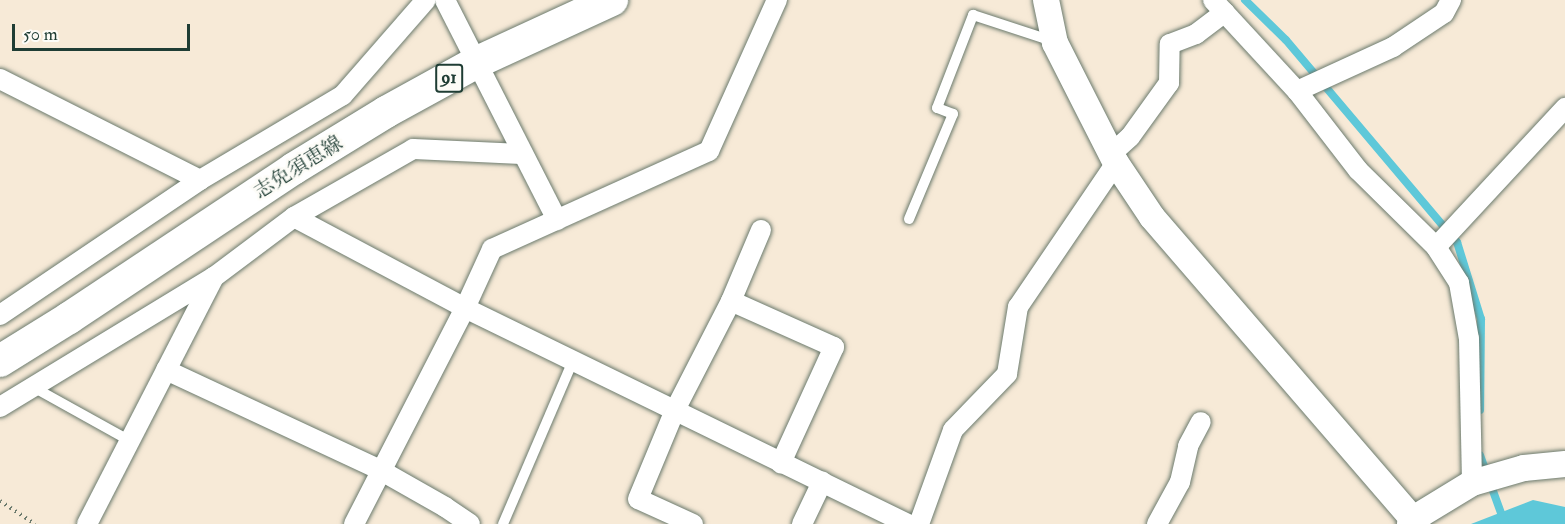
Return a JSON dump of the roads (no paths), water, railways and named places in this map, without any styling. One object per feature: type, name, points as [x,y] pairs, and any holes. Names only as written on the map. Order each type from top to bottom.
[{"type":"main road","name":"志免須恵線","points":[[0,361],[292,169],[386,112],[475,63],[612,0]]},
{"type":"street","points":[[445,0],[475,63],[557,220]]},
{"type":"street","points":[[354,524],[465,308],[492,249],[709,152],[777,0]]},
{"type":"street","points":[[1046,0],[1055,42],[1113,159],[1152,217],[1413,522],[1472,483],[1524,468],[1565,464]]},
{"type":"street","points":[[1304,88],[1393,47],[1444,13],[1451,0]]},
{"type":"street","points":[[0,315],[200,180],[343,95],[425,1]]},
{"type":"street","points":[[919,524],[953,430],[1007,374],[1018,307],[1113,159],[1169,83],[1170,44],[1196,34],[1219,6],[1304,88],[1358,170],[1436,248],[1459,283],[1468,339],[1472,483]]},
{"type":"street","points":[[0,79],[200,180]]},
{"type":"street","points":[[1436,248],[1565,108]]},
{"type":"street","points":[[0,407],[214,277],[294,217],[413,149],[522,154]]},
{"type":"street","points":[[294,217],[465,308],[907,524]]},
{"type":"street","points":[[693,524],[638,499],[675,410],[732,301],[761,230]]},
{"type":"street","points":[[87,524],[214,277]]},
{"type":"street","points":[[732,301],[834,347],[782,463]]},
{"type":"street","points":[[166,370],[380,470],[470,524]]},
{"type":"street","points":[[1157,524],[1180,482],[1188,446],[1201,422]]},
{"type":"street","points":[[802,524],[822,482]]},
{"type":"lane","points":[[909,219],[953,114],[937,108],[973,15],[1055,42]]},
{"type":"lane","points":[[503,524],[573,361]]},
{"type":"lane","points":[[33,387],[130,441]]},
{"type":"water","points":[[1533,500],[1565,507],[1565,524],[1471,524]]},
{"type":"waterway","points":[[1245,0],[1286,40],[1457,242],[1481,319],[1480,410]]},
{"type":"waterway","points":[[1480,455],[1505,524]]}]
